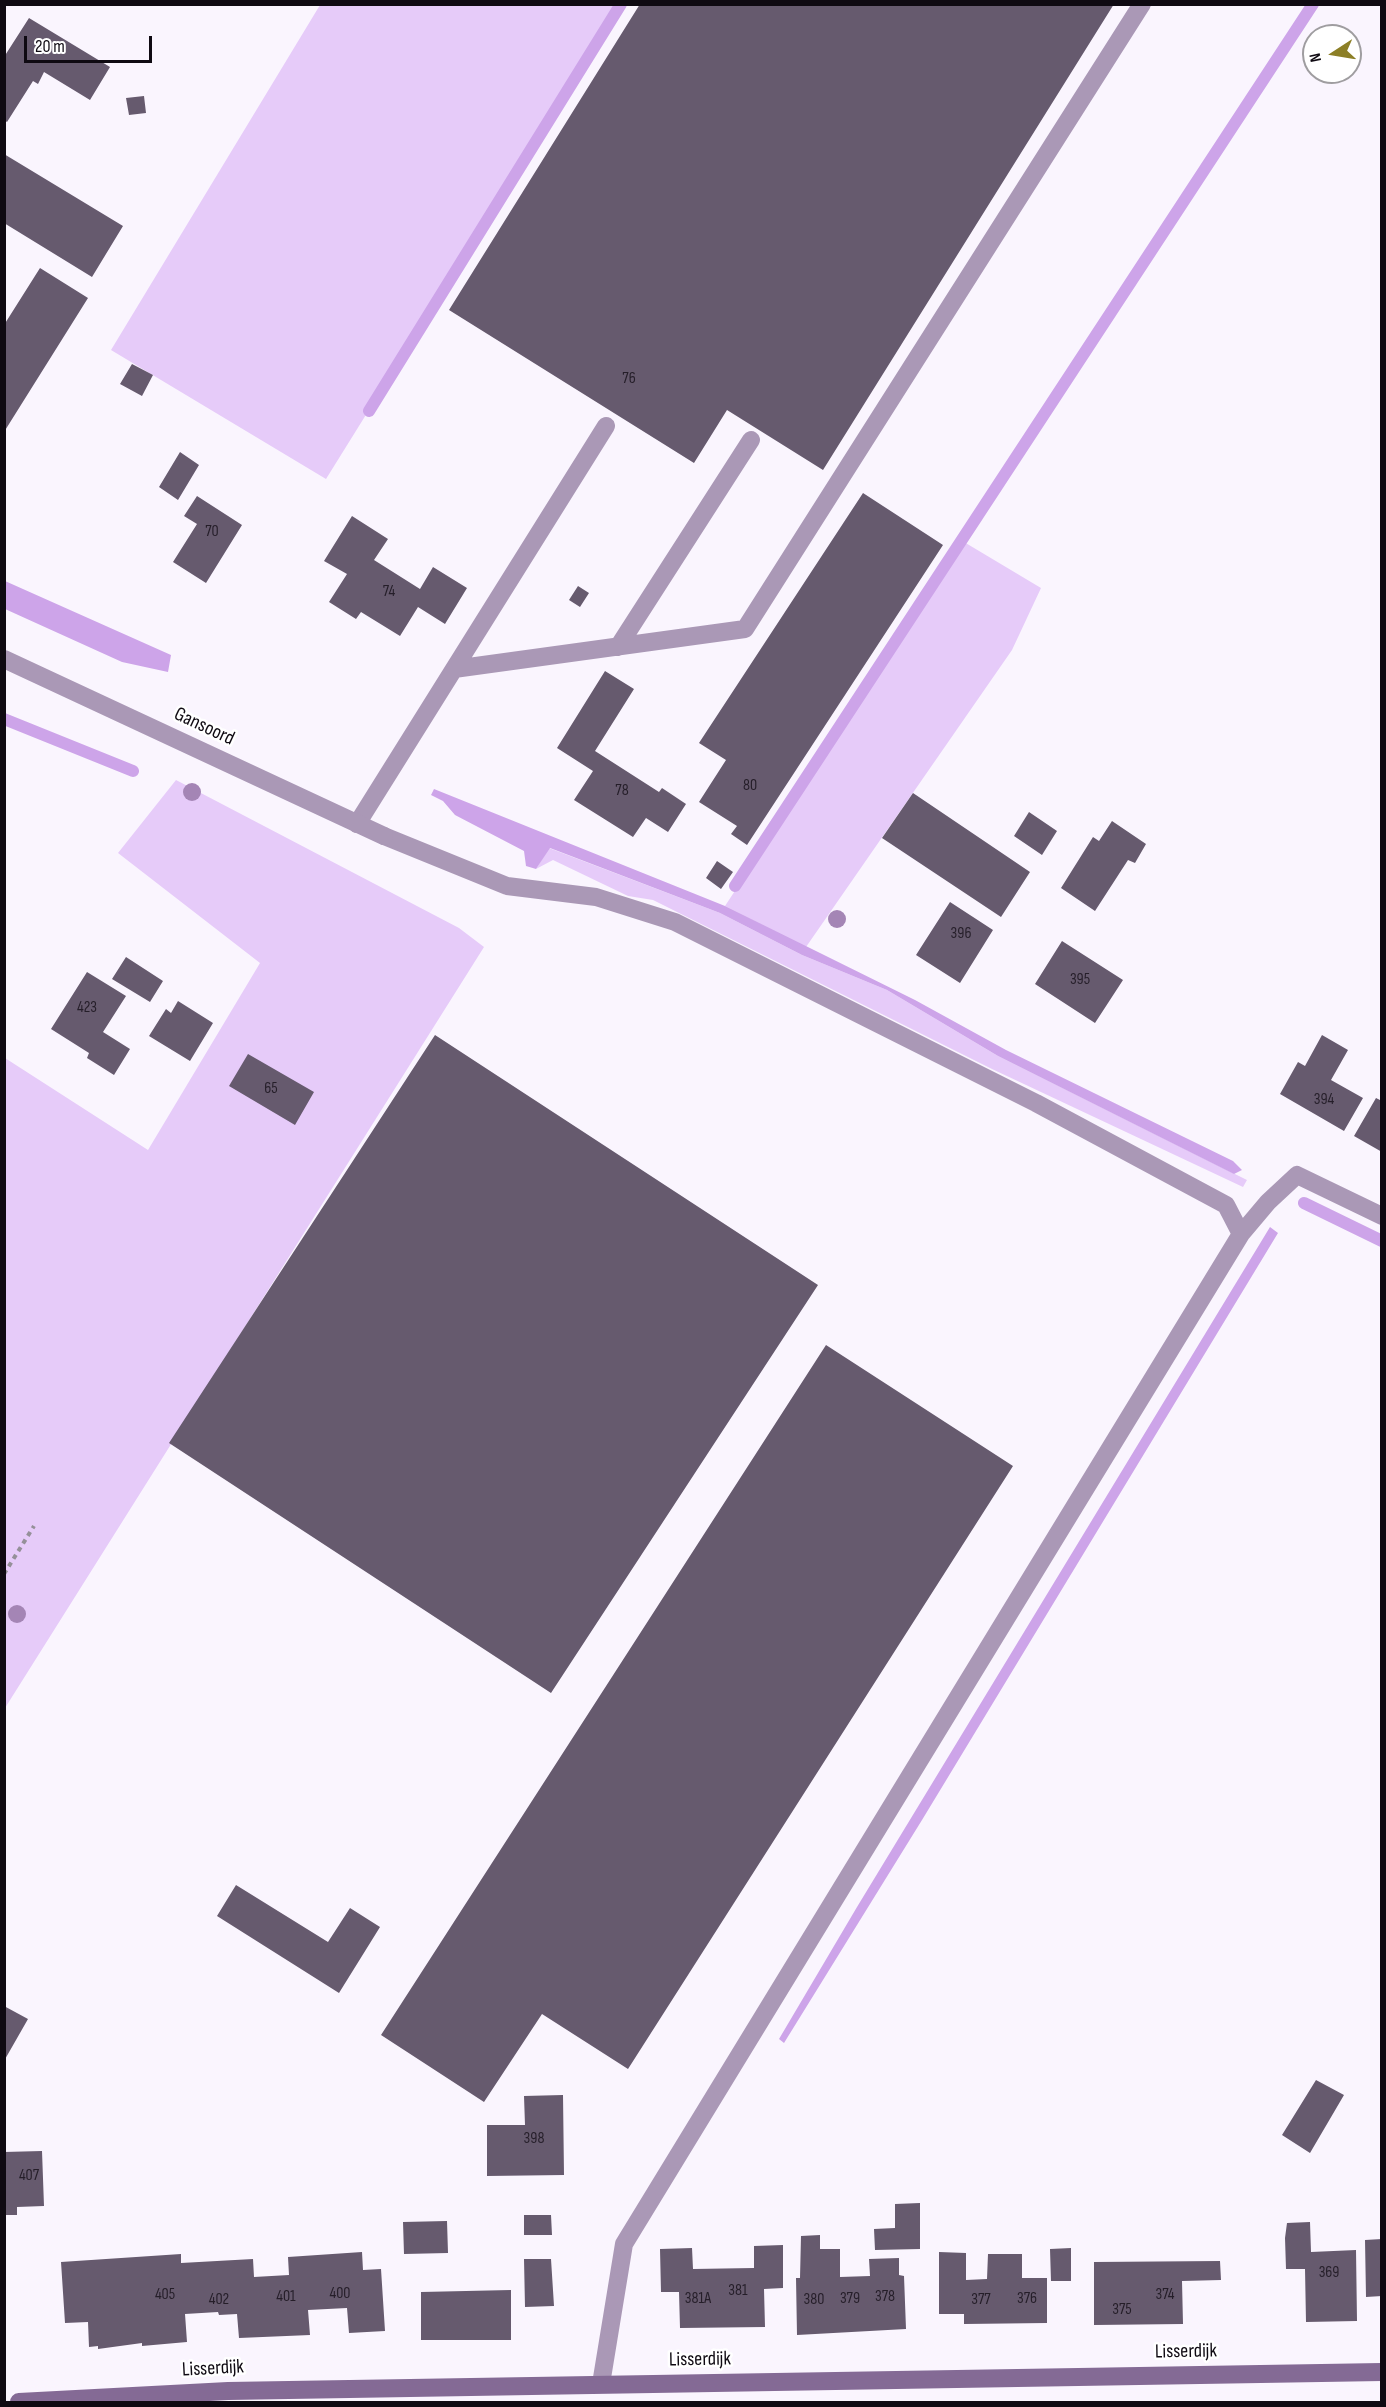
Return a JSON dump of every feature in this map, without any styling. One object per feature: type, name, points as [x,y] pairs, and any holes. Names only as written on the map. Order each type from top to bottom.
[{"type":"street","points":[[454,669],[745,629],[1142,4]]},
{"type":"street","points":[[357,824],[606,426]]},
{"type":"street","points":[[618,646],[751,440]]},
{"type":"street","name":"Gansoord","points":[[4,659],[357,824],[507,886],[596,897],[675,922],[1036,1103],[1226,1205],[1241,1234]]},
{"type":"street","points":[[602,2384],[624,2244],[1241,1234],[1268,1202],[1297,1175],[1382,1216]]},
{"type":"street","name":"Lisserdijk","points":[[19,2403],[228,2391],[1382,2372]]},
{"type":"path","points":[[4,1574],[34,1526]]},
{"type":"shaded area","points":[[320,5],[621,5],[326,479],[111,350]]},
{"type":"shaded area","points":[[964,542],[1041,588],[1012,650],[806,947],[725,906]]},
{"type":"shaded area","points":[[5,581],[171,655],[168,672],[122,662],[5,609]]},
{"type":"shaded area","points":[[176,780],[459,928],[484,947],[5,1708],[5,1058],[148,1150],[260,963],[118,853]]},
{"type":"shaded area","points":[[434,789],[725,906],[915,1000],[1006,1050],[1233,1161],[1242,1170],[1234,1174],[998,1056],[887,990],[802,955],[720,913],[550,848],[536,869],[526,866],[524,851],[455,815],[443,801],[431,795]]},
{"type":"shaded area","points":[[549,848],[720,913],[802,955],[887,990],[998,1056],[1247,1180],[1243,1187],[992,1069],[653,900],[628,896],[553,860],[536,869]]},
{"type":"shaded area","points":[[1270,1227],[1278,1233],[784,2043],[779,2039],[857,1907]]},
{"type":"building","points":[[640,4],[1114,4],[823,470],[727,410],[694,463],[449,310]]},
{"type":"building","points":[[29,18],[110,67],[90,100],[44,72],[38,84],[33,81],[7,122],[4,120],[4,57]]},
{"type":"building","points":[[144,96],[146,113],[129,115],[126,98]]},
{"type":"building","points":[[4,154],[123,226],[92,277],[4,223]]},
{"type":"building","points":[[40,268],[88,298],[4,432],[4,325]]},
{"type":"building","points":[[132,364],[153,375],[142,396],[120,384]]},
{"type":"building","points":[[180,452],[199,465],[178,500],[159,487]]},
{"type":"building","points":[[863,493],[943,545],[747,845],[731,834],[737,826],[699,802],[726,760],[699,743]]},
{"type":"building","points":[[197,496],[242,525],[206,583],[173,562],[197,524],[184,516]]},
{"type":"building","points":[[352,516],[388,539],[374,560],[420,589],[433,567],[467,588],[445,624],[418,607],[400,636],[361,612],[356,619],[329,602],[347,574],[324,561]]},
{"type":"building","points":[[578,586],[589,593],[580,607],[569,600]]},
{"type":"building","points":[[605,671],[634,689],[595,751],[659,792],[662,788],[686,804],[668,832],[646,818],[633,837],[574,800],[593,771],[557,748]]},
{"type":"building","points":[[913,793],[1030,872],[1001,917],[882,838]]},
{"type":"building","points":[[1029,812],[1057,831],[1042,855],[1014,836]]},
{"type":"building","points":[[1112,821],[1146,844],[1135,863],[1128,860],[1095,911],[1061,888],[1093,837],[1099,841]]},
{"type":"building","points":[[717,861],[733,872],[721,889],[706,878]]},
{"type":"building","points":[[950,902],[993,930],[960,983],[916,955]]},
{"type":"building","points":[[1062,941],[1123,980],[1095,1023],[1035,984]]},
{"type":"building","points":[[126,957],[163,981],[150,1002],[112,979]]},
{"type":"building","points":[[87,972],[126,996],[103,1032],[130,1049],[114,1075],[87,1058],[89,1053],[51,1029]]},
{"type":"building","points":[[178,1001],[213,1023],[190,1061],[149,1036],[166,1009],[171,1013]]},
{"type":"building","points":[[435,1035],[818,1285],[551,1693],[169,1443]]},
{"type":"building","points":[[1322,1035],[1348,1050],[1331,1080],[1363,1098],[1344,1131],[1280,1094],[1298,1062],[1305,1066]]},
{"type":"building","points":[[248,1054],[314,1092],[295,1125],[229,1086]]},
{"type":"building","points":[[1376,1098],[1382,1101],[1382,1152],[1354,1136]]},
{"type":"building","points":[[826,1345],[1013,1466],[628,2069],[542,2014],[484,2102],[381,2035]]},
{"type":"building","points":[[236,1885],[328,1942],[350,1908],[380,1927],[339,1993],[217,1916]]},
{"type":"building","points":[[4,2006],[28,2019],[4,2061]]},
{"type":"building","points":[[1316,2080],[1344,2095],[1310,2153],[1282,2135]]},
{"type":"building","points":[[563,2095],[564,2175],[487,2176],[487,2125],[525,2125],[524,2096]]},
{"type":"building","points":[[42,2151],[44,2206],[17,2207],[17,2215],[4,2215],[4,2152]]},
{"type":"building","points":[[920,2203],[920,2249],[875,2250],[874,2229],[895,2228],[895,2204]]},
{"type":"building","points":[[524,2215],[551,2215],[552,2235],[524,2235]]},
{"type":"building","points":[[447,2221],[448,2253],[404,2254],[403,2222]]},
{"type":"building","points":[[1310,2222],[1311,2252],[1356,2250],[1357,2321],[1306,2322],[1305,2269],[1286,2269],[1285,2238],[1287,2223]]},
{"type":"building","points":[[820,2235],[820,2249],[840,2249],[840,2277],[870,2276],[869,2259],[899,2258],[899,2275],[904,2276],[906,2329],[797,2335],[796,2278],[800,2278],[801,2236]]},
{"type":"building","points":[[1382,2239],[1382,2296],[1366,2297],[1365,2240]]},
{"type":"building","points":[[783,2245],[783,2288],[764,2289],[765,2327],[680,2328],[679,2292],[661,2292],[660,2249],[692,2248],[693,2269],[754,2268],[754,2246]]},
{"type":"building","points":[[1071,2248],[1071,2281],[1051,2281],[1050,2249]]},
{"type":"building","points":[[362,2252],[363,2270],[381,2269],[385,2331],[349,2333],[347,2308],[308,2310],[310,2335],[239,2338],[237,2314],[219,2315],[218,2312],[185,2314],[187,2342],[142,2346],[142,2343],[98,2349],[98,2346],[89,2347],[88,2322],[65,2323],[61,2262],[181,2254],[181,2263],[253,2259],[254,2277],[289,2275],[288,2257]]},
{"type":"building","points":[[939,2252],[966,2253],[966,2280],[987,2279],[988,2254],[1022,2254],[1022,2278],[1047,2278],[1047,2323],[964,2324],[964,2314],[939,2314]]},
{"type":"building","points":[[524,2259],[551,2259],[554,2306],[525,2307]]},
{"type":"building","points":[[1220,2261],[1221,2280],[1182,2281],[1183,2324],[1094,2325],[1094,2262]]},
{"type":"building","points":[[511,2290],[511,2340],[421,2340],[421,2292]]},
{"type":"waterway","points":[[369,411],[621,4]]},
{"type":"waterway","points":[[735,886],[1313,4]]},
{"type":"waterway","points":[[4,719],[133,771]]},
{"type":"waterway","points":[[1304,1203],[1382,1241]]}]
